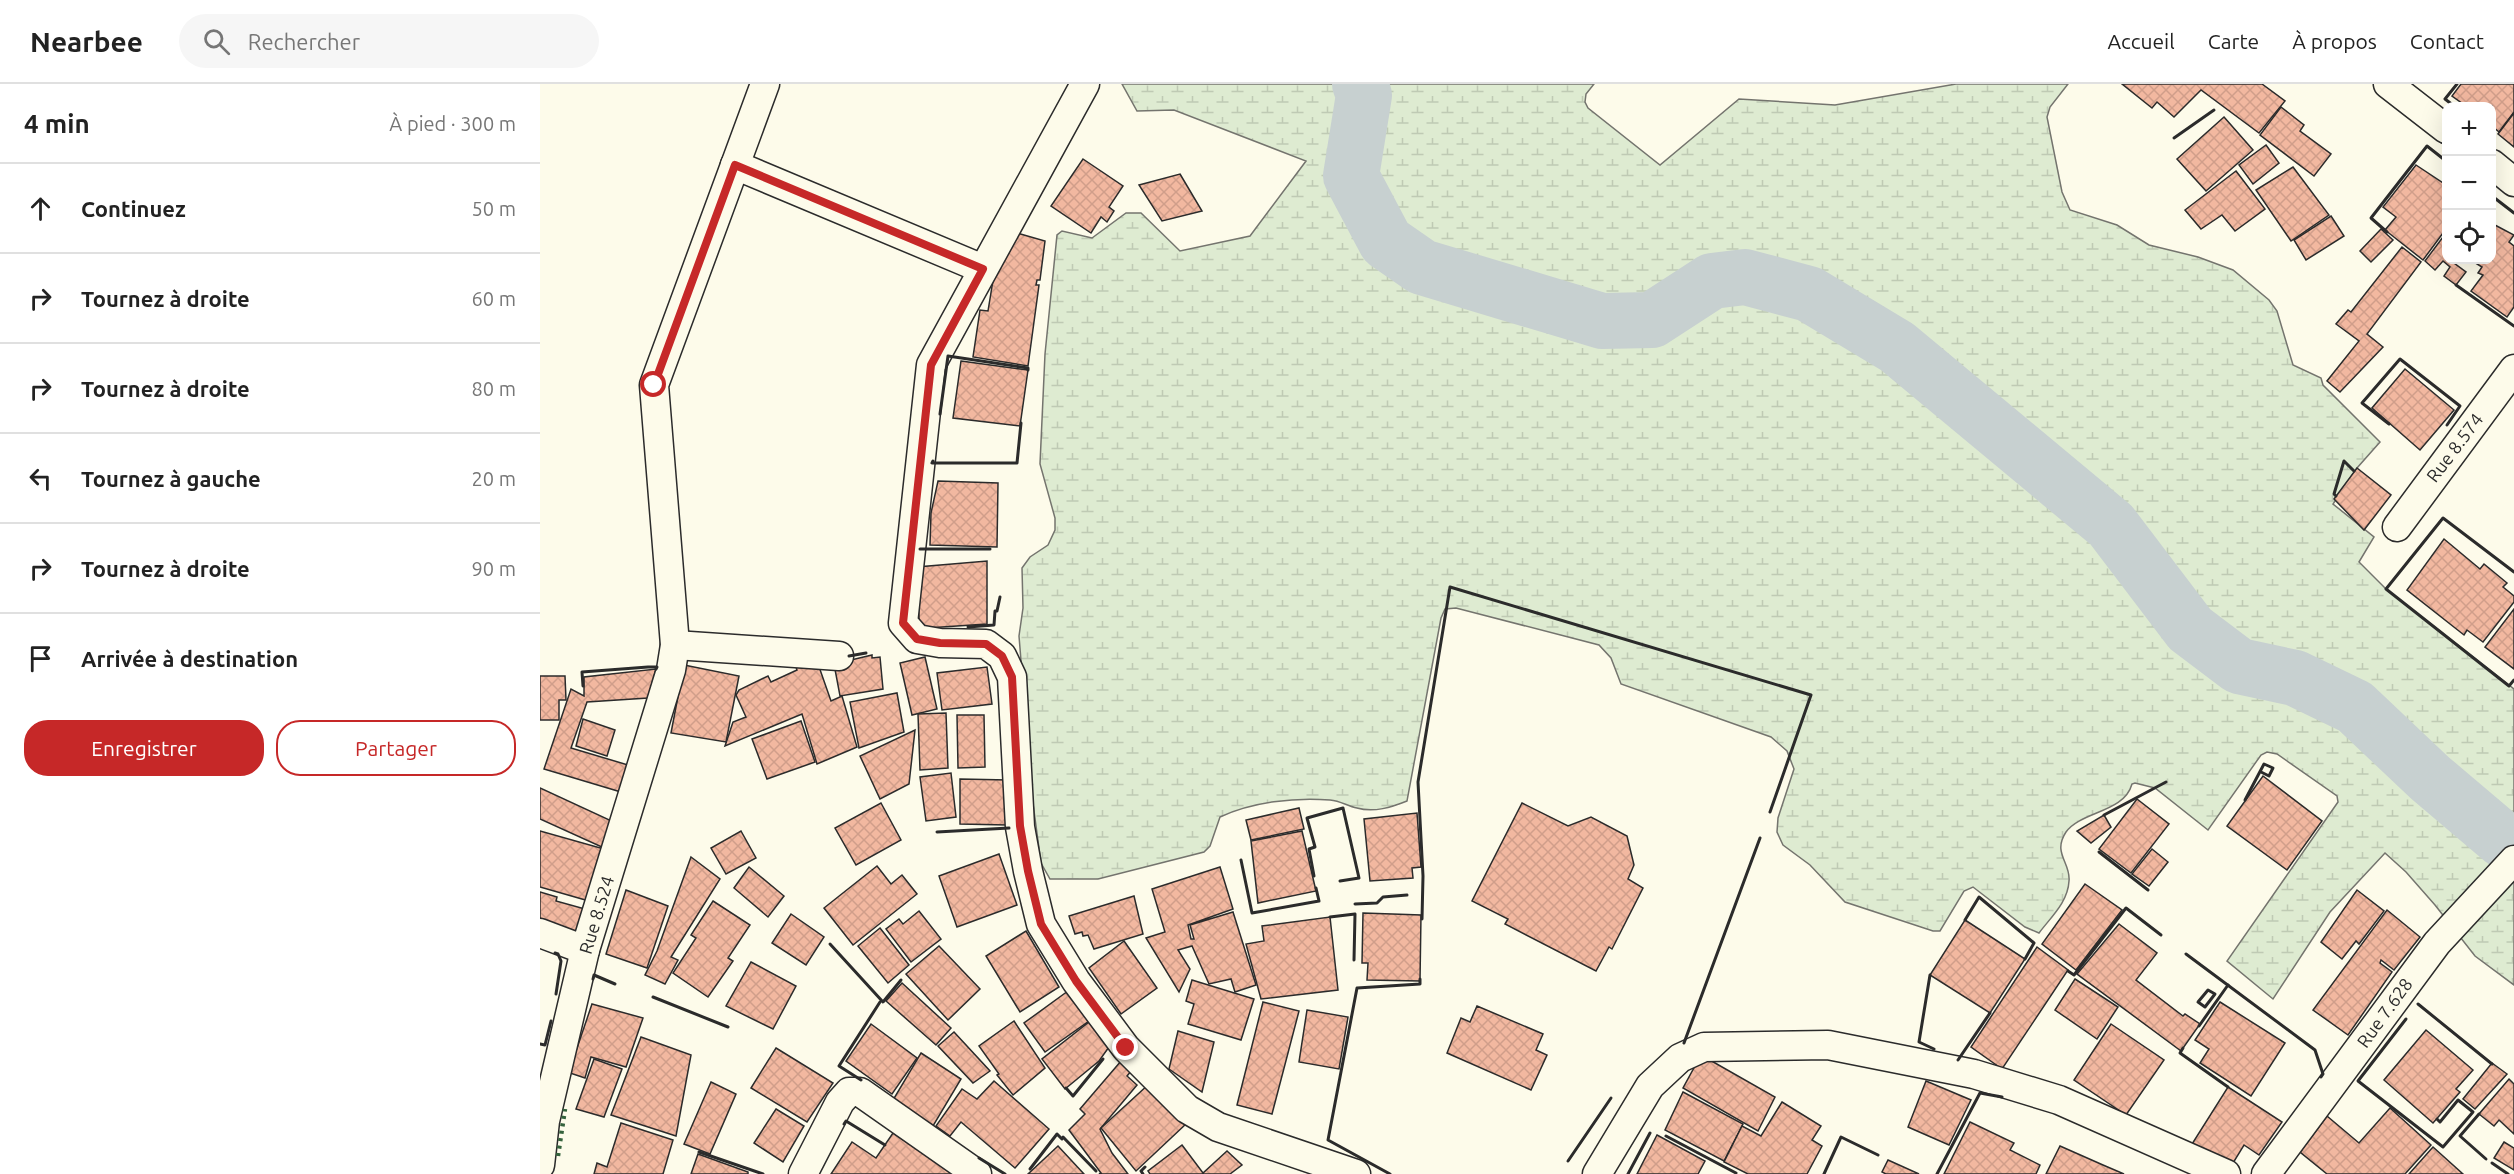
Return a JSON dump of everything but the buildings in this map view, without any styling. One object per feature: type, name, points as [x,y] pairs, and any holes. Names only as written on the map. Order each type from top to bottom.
[{"type":"street","points":[[765,84],[654,385],[673,658],[839,656]]},
{"type":"street","points":[[1085,84],[931,365],[903,623],[917,639],[940,643],[986,644],[1002,656],[1012,677],[1020,826],[1041,924],[1076,981],[1126,1048],[1187,1109],[1218,1127],[1356,1174]]},
{"type":"street","points":[[2388,84],[2442,126]]},
{"type":"street","points":[[735,165],[983,269]]},
{"type":"street","points":[[2496,167],[2514,182]]},
{"type":"street","name":"Rue 8.574","points":[[2397,527],[2514,369]]},
{"type":"street","name":"Rue 8.524","points":[[540,1165],[545,1121],[585,950],[673,658]]},
{"type":"street","name":"Rue 7.628","points":[[2266,1174],[2437,943],[2514,860]]},
{"type":"street","points":[[540,933],[585,950]]},
{"type":"street","points":[[1597,1174],[1650,1086],[1680,1058],[1704,1047],[1828,1045],[1974,1074],[2059,1100],[2226,1174]]},
{"type":"street","points":[[803,1174],[840,1102],[849,1092],[860,1092],[977,1174]]},
{"type":"green space","points":[[1122,84],[1594,84],[1586,94],[1585,102],[1588,108],[1660,165],[1739,99],[1835,105],[1956,84],[2068,84],[2050,107],[2047,117],[2062,192],[2070,210],[2117,225],[2149,245],[2198,257],[2233,270],[2269,300],[2277,311],[2293,365],[2321,378],[2323,385],[2380,442],[2357,468],[2333,504],[2374,537],[2359,562],[2386,589],[2514,689],[2514,985],[2475,956],[2435,905],[2406,872],[2385,853],[2330,912],[2273,999],[2227,961],[2338,802],[2337,796],[2277,754],[2267,752],[2261,755],[2208,830],[2155,788],[2135,783],[2120,801],[2073,825],[2062,839],[2061,846],[2069,875],[2066,896],[2039,933],[2025,927],[1973,887],[1964,891],[1940,931],[1933,931],[1845,902],[1810,865],[1783,845],[1777,832],[1778,818],[1794,769],[1787,751],[1771,737],[1621,684],[1611,658],[1599,645],[1456,608],[1445,609],[1441,618],[1407,801],[1376,810],[1317,799],[1260,804],[1220,817],[1210,846],[1204,852],[1098,879],[1050,879],[1041,863],[1032,796],[1019,636],[1023,608],[1022,568],[1030,557],[1048,545],[1055,530],[1055,518],[1040,464],[1045,354],[1057,235],[1062,231],[1092,238],[1126,213],[1141,213],[1180,251],[1250,236],[1306,161],[1174,110],[1137,111]]},
{"type":"waterway","points":[[1360,84],[1364,95],[1351,176],[1386,242],[1422,267],[1602,321],[1652,320],[1712,281],[1745,277],[1809,294],[1897,347],[2111,525],[2190,629],[2239,666],[2295,678],[2355,707],[2430,778],[2503,840],[2514,844]]},
{"type":"hedge","points":[[558,1156],[565,1109]]},
{"type":"wall","points":[[2449,102],[2445,99],[2457,84]]},
{"type":"wall","points":[[2174,138],[2214,110]]},
{"type":"wall","points":[[2387,232],[2371,218],[2427,146],[2442,158]]},
{"type":"wall","points":[[2496,199],[2514,213]]},
{"type":"wall","points":[[2456,285],[2514,326]]},
{"type":"wall","points":[[940,414],[948,356],[1028,368],[1028,370]]},
{"type":"wall","points":[[2389,424],[2362,403],[2400,359],[2460,406],[2447,425]]},
{"type":"wall","points":[[933,461],[932,463],[1017,463],[1021,423]]},
{"type":"wall","points":[[2336,496],[2334,494],[2344,461],[2354,471]]},
{"type":"wall","points":[[2514,572],[2443,518],[2386,589],[2509,686],[2514,680]]},
{"type":"wall","points":[[920,549],[990,549]]},
{"type":"wall","points":[[1422,919],[1423,876],[1418,782],[1450,587],[1811,695],[1770,812]]},
{"type":"wall","points":[[968,627],[994,625],[995,611],[997,611],[1000,597]]},
{"type":"wall","points":[[849,656],[866,653]]},
{"type":"wall","points":[[583,686],[582,672],[648,667],[657,667],[656,669]]},
{"type":"wall","points":[[2245,800],[2264,764],[2273,768],[2269,776],[2261,772]]},
{"type":"wall","points":[[2104,815],[2166,782]]},
{"type":"wall","points":[[1314,876],[1309,849],[1315,847],[1307,818],[1343,808],[1359,878],[1340,881]]},
{"type":"wall","points":[[937,832],[1009,828]]},
{"type":"wall","points":[[1684,1043],[1760,838]]},
{"type":"wall","points":[[2099,852],[2148,890]]},
{"type":"wall","points":[[1241,860],[1252,913],[1319,901],[1316,888]]},
{"type":"wall","points":[[1355,904],[1377,903],[1383,897],[1407,895]]},
{"type":"wall","points":[[1965,920],[1979,897],[2034,943],[2025,959]]},
{"type":"wall","points":[[2068,971],[2074,975],[2126,908],[2161,935]]},
{"type":"wall","points":[[1330,917],[1355,914],[1354,960]]},
{"type":"wall","points":[[830,944],[883,1002],[901,980]]},
{"type":"wall","points":[[555,953],[561,961],[556,994]]},
{"type":"wall","points":[[2186,954],[2315,1050],[2323,1074],[2321,1077]]},
{"type":"wall","points":[[593,979],[594,975],[615,984]]},
{"type":"wall","points":[[1930,975],[1919,1042],[1934,1049]]},
{"type":"wall","points":[[1390,1174],[1328,1140],[1357,988],[1420,984],[1420,979]]},
{"type":"wall","points":[[2199,1026],[2228,985]]},
{"type":"wall","points":[[2208,990],[2215,994],[2205,1007],[2198,1002],[2208,990]]},
{"type":"wall","points":[[653,997],[728,1027]]},
{"type":"wall","points":[[861,1080],[839,1066],[880,1002]]},
{"type":"wall","points":[[2418,1004],[2492,1064]]},
{"type":"wall","points":[[1958,1060],[1990,1013]]},
{"type":"wall","points":[[2406,1019],[2358,1081],[2443,1147],[2473,1112],[2458,1100],[2440,1122],[2437,1119]]},
{"type":"wall","points":[[540,1044],[545,1045],[551,1021]]},
{"type":"wall","points":[[2183,1048],[2180,1053],[2228,1087]]},
{"type":"wall","points":[[1066,1088],[1073,1096],[1103,1059]]},
{"type":"wall","points":[[1937,1174],[1980,1093],[2002,1097]]},
{"type":"wall","points":[[1568,1161],[1611,1098]]},
{"type":"wall","points":[[2479,1114],[2460,1136],[2486,1159]]},
{"type":"wall","points":[[844,1124],[846,1121],[885,1145]]},
{"type":"wall","points":[[1628,1174],[1650,1133]]},
{"type":"wall","points":[[1030,1169],[1057,1134],[1062,1139]]},
{"type":"wall","points":[[1666,1136],[1736,1173]]},
{"type":"wall","points":[[1063,1137],[1096,1171]]},
{"type":"wall","points":[[1824,1174],[1841,1137],[1878,1155]]},
{"type":"wall","points":[[699,1152],[763,1174]]},
{"type":"wall","points":[[979,1158],[1005,1174]]},
{"type":"wall","points":[[2492,1163],[2508,1174]]},
{"type":"wall","points":[[1143,1174],[1141,1171],[1145,1167]]},
{"type":"route","points":[[654,385],[735,165],[983,269],[931,365],[903,623],[917,639],[940,643],[986,644],[1002,656],[1012,677],[1020,826],[1041,924],[1076,981],[1126,1048]]}]
